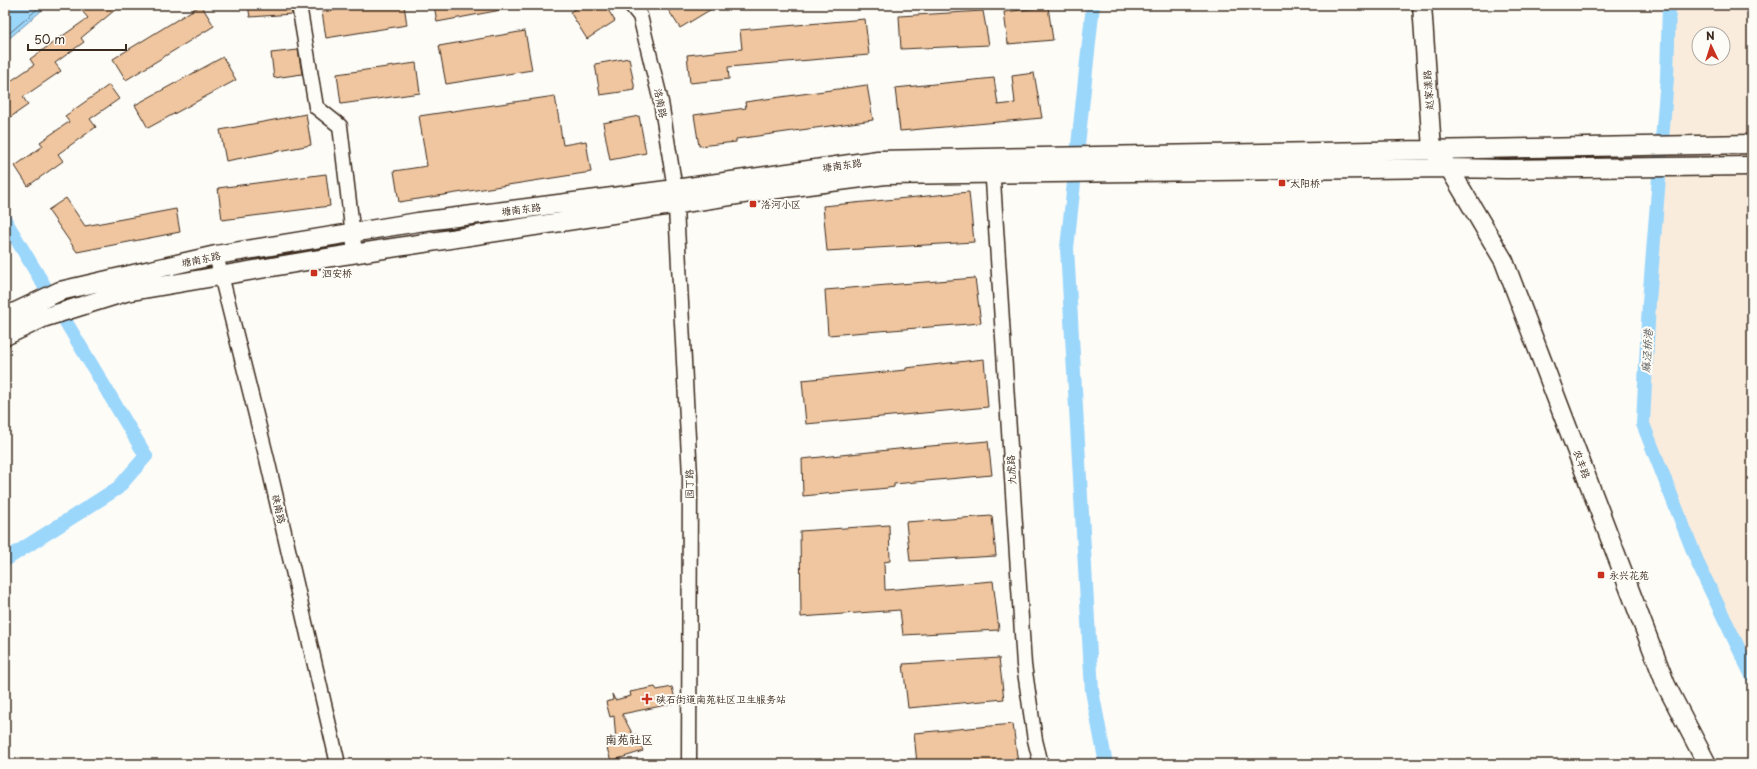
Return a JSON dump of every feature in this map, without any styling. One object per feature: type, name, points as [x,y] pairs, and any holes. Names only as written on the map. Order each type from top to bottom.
[{"type":"main road","name":"赵家漾路","points":[[1422,5],[1432,149]]},
{"type":"main road","points":[[1104,164],[1432,149],[1752,144]]},
{"type":"main road","points":[[1432,149],[1449,168]]},
{"type":"main road","name":"塘南东路","points":[[5,317],[60,291],[216,255],[418,222],[885,175],[992,166],[1104,164]]},
{"type":"main road","points":[[1104,164],[1506,170],[1752,166]]},
{"type":"main road","name":"农丰路","points":[[1449,168],[1504,261],[1666,685],[1707,764]]},
{"type":"main road","name":"塘南东路","points":[[5,336],[43,318],[126,292],[675,197]]},
{"type":"street","points":[[299,5],[316,106],[340,126],[355,253]]},
{"type":"street","name":"洛南路","points":[[631,5],[640,16],[661,102],[675,197]]},
{"type":"street","name":"九虎路","points":[[992,166],[1024,665],[1035,740],[1041,764]]},
{"type":"street","name":"园丁路","points":[[675,197],[690,476],[689,764]]},
{"type":"street","name":"硖南路","points":[[216,255],[267,459],[338,764]]},
{"type":"shaded area","points":[[1667,5],[1752,5],[1752,671],[1643,424]]},
{"type":"water","points":[[5,5],[48,5],[5,42]]},
{"type":"building","points":[[77,5],[121,5],[81,38],[84,42],[55,63],[61,71],[23,97],[28,105],[5,121],[5,85],[34,65],[30,59],[88,18]]},
{"type":"building","points":[[201,5],[214,26],[126,80],[113,59]]},
{"type":"building","points":[[248,5],[291,5],[292,14],[250,17]]},
{"type":"building","points":[[364,5],[404,5],[407,25],[326,38],[322,12]]},
{"type":"building","points":[[434,5],[500,5],[501,10],[437,22]]},
{"type":"building","points":[[581,5],[605,5],[615,21],[587,39],[570,12]]},
{"type":"building","points":[[665,5],[718,5],[680,28]]},
{"type":"building","points":[[1048,7],[1053,40],[1008,44],[1004,12]]},
{"type":"building","points":[[983,11],[989,45],[901,49],[899,16]]},
{"type":"building","points":[[865,19],[869,55],[728,67],[729,79],[690,83],[687,55],[742,49],[740,30]]},
{"type":"building","points":[[525,31],[532,70],[446,84],[439,46]]},
{"type":"building","points":[[298,50],[302,74],[274,78],[271,53]]},
{"type":"building","points":[[223,57],[236,80],[148,128],[135,105]]},
{"type":"building","points":[[629,58],[635,90],[600,95],[595,64]]},
{"type":"building","points":[[416,63],[420,93],[341,104],[337,74]]},
{"type":"building","points":[[1034,73],[1042,118],[900,131],[895,88],[994,78],[998,105],[1015,103],[1012,76]]},
{"type":"building","points":[[109,85],[119,99],[90,119],[96,127],[58,154],[63,161],[28,186],[15,166],[43,146],[40,142],[69,122],[65,116]]},
{"type":"building","points":[[867,85],[873,120],[736,139],[736,142],[699,146],[694,115],[746,108],[745,102]]},
{"type":"building","points":[[555,96],[563,145],[586,141],[591,172],[399,202],[394,171],[427,166],[419,116]]},
{"type":"building","points":[[306,114],[311,145],[226,161],[220,130]]},
{"type":"building","points":[[639,116],[646,153],[610,160],[603,123]]},
{"type":"building","points":[[326,174],[330,206],[222,220],[218,188]]},
{"type":"building","points":[[969,192],[974,242],[827,251],[823,206]]},
{"type":"building","points":[[66,198],[85,226],[176,209],[180,232],[77,252],[48,210]]},
{"type":"building","points":[[975,278],[981,323],[828,335],[825,290]]},
{"type":"building","points":[[984,359],[988,407],[806,424],[802,380],[906,370],[906,368]]},
{"type":"building","points":[[988,441],[992,475],[894,484],[894,487],[888,488],[803,496],[802,459]]},
{"type":"building","points":[[992,516],[996,556],[910,561],[906,522]]},
{"type":"building","points":[[889,525],[890,561],[884,562],[885,590],[993,581],[999,630],[903,635],[900,610],[801,617],[800,531]]},
{"type":"building","points":[[999,658],[1004,699],[908,708],[903,664]]},
{"type":"building","points":[[655,687],[657,690],[672,687],[676,703],[622,714],[633,735],[637,734],[643,751],[611,761],[606,745],[616,741],[614,716],[610,717],[606,702],[613,700],[612,694],[615,700],[631,696],[630,692]]},
{"type":"building","points":[[1013,724],[1018,764],[917,764],[914,733]]},
{"type":"waterway","points":[[1093,5],[1067,248],[1092,691],[1106,764]]},
{"type":"waterway","name":"麻泾桥港","points":[[1669,5],[1667,78],[1649,302],[1643,424],[1699,566],[1752,676]]},
{"type":"waterway","points":[[5,220],[146,456],[118,488],[5,560]]},
{"type":"place","name":"太阳桥","points":[[1282,183]]},
{"type":"place","name":"洛河小区","points":[[753,204]]},
{"type":"place","name":"泗安桥","points":[[314,273]]},
{"type":"place","name":"永兴花苑","points":[[1601,575]]},
{"type":"place","name":"硖石街道南苑社区卫生服务站","points":[[647,699]]},
{"type":"district","name":"南苑社区","points":[[629,740]]}]
